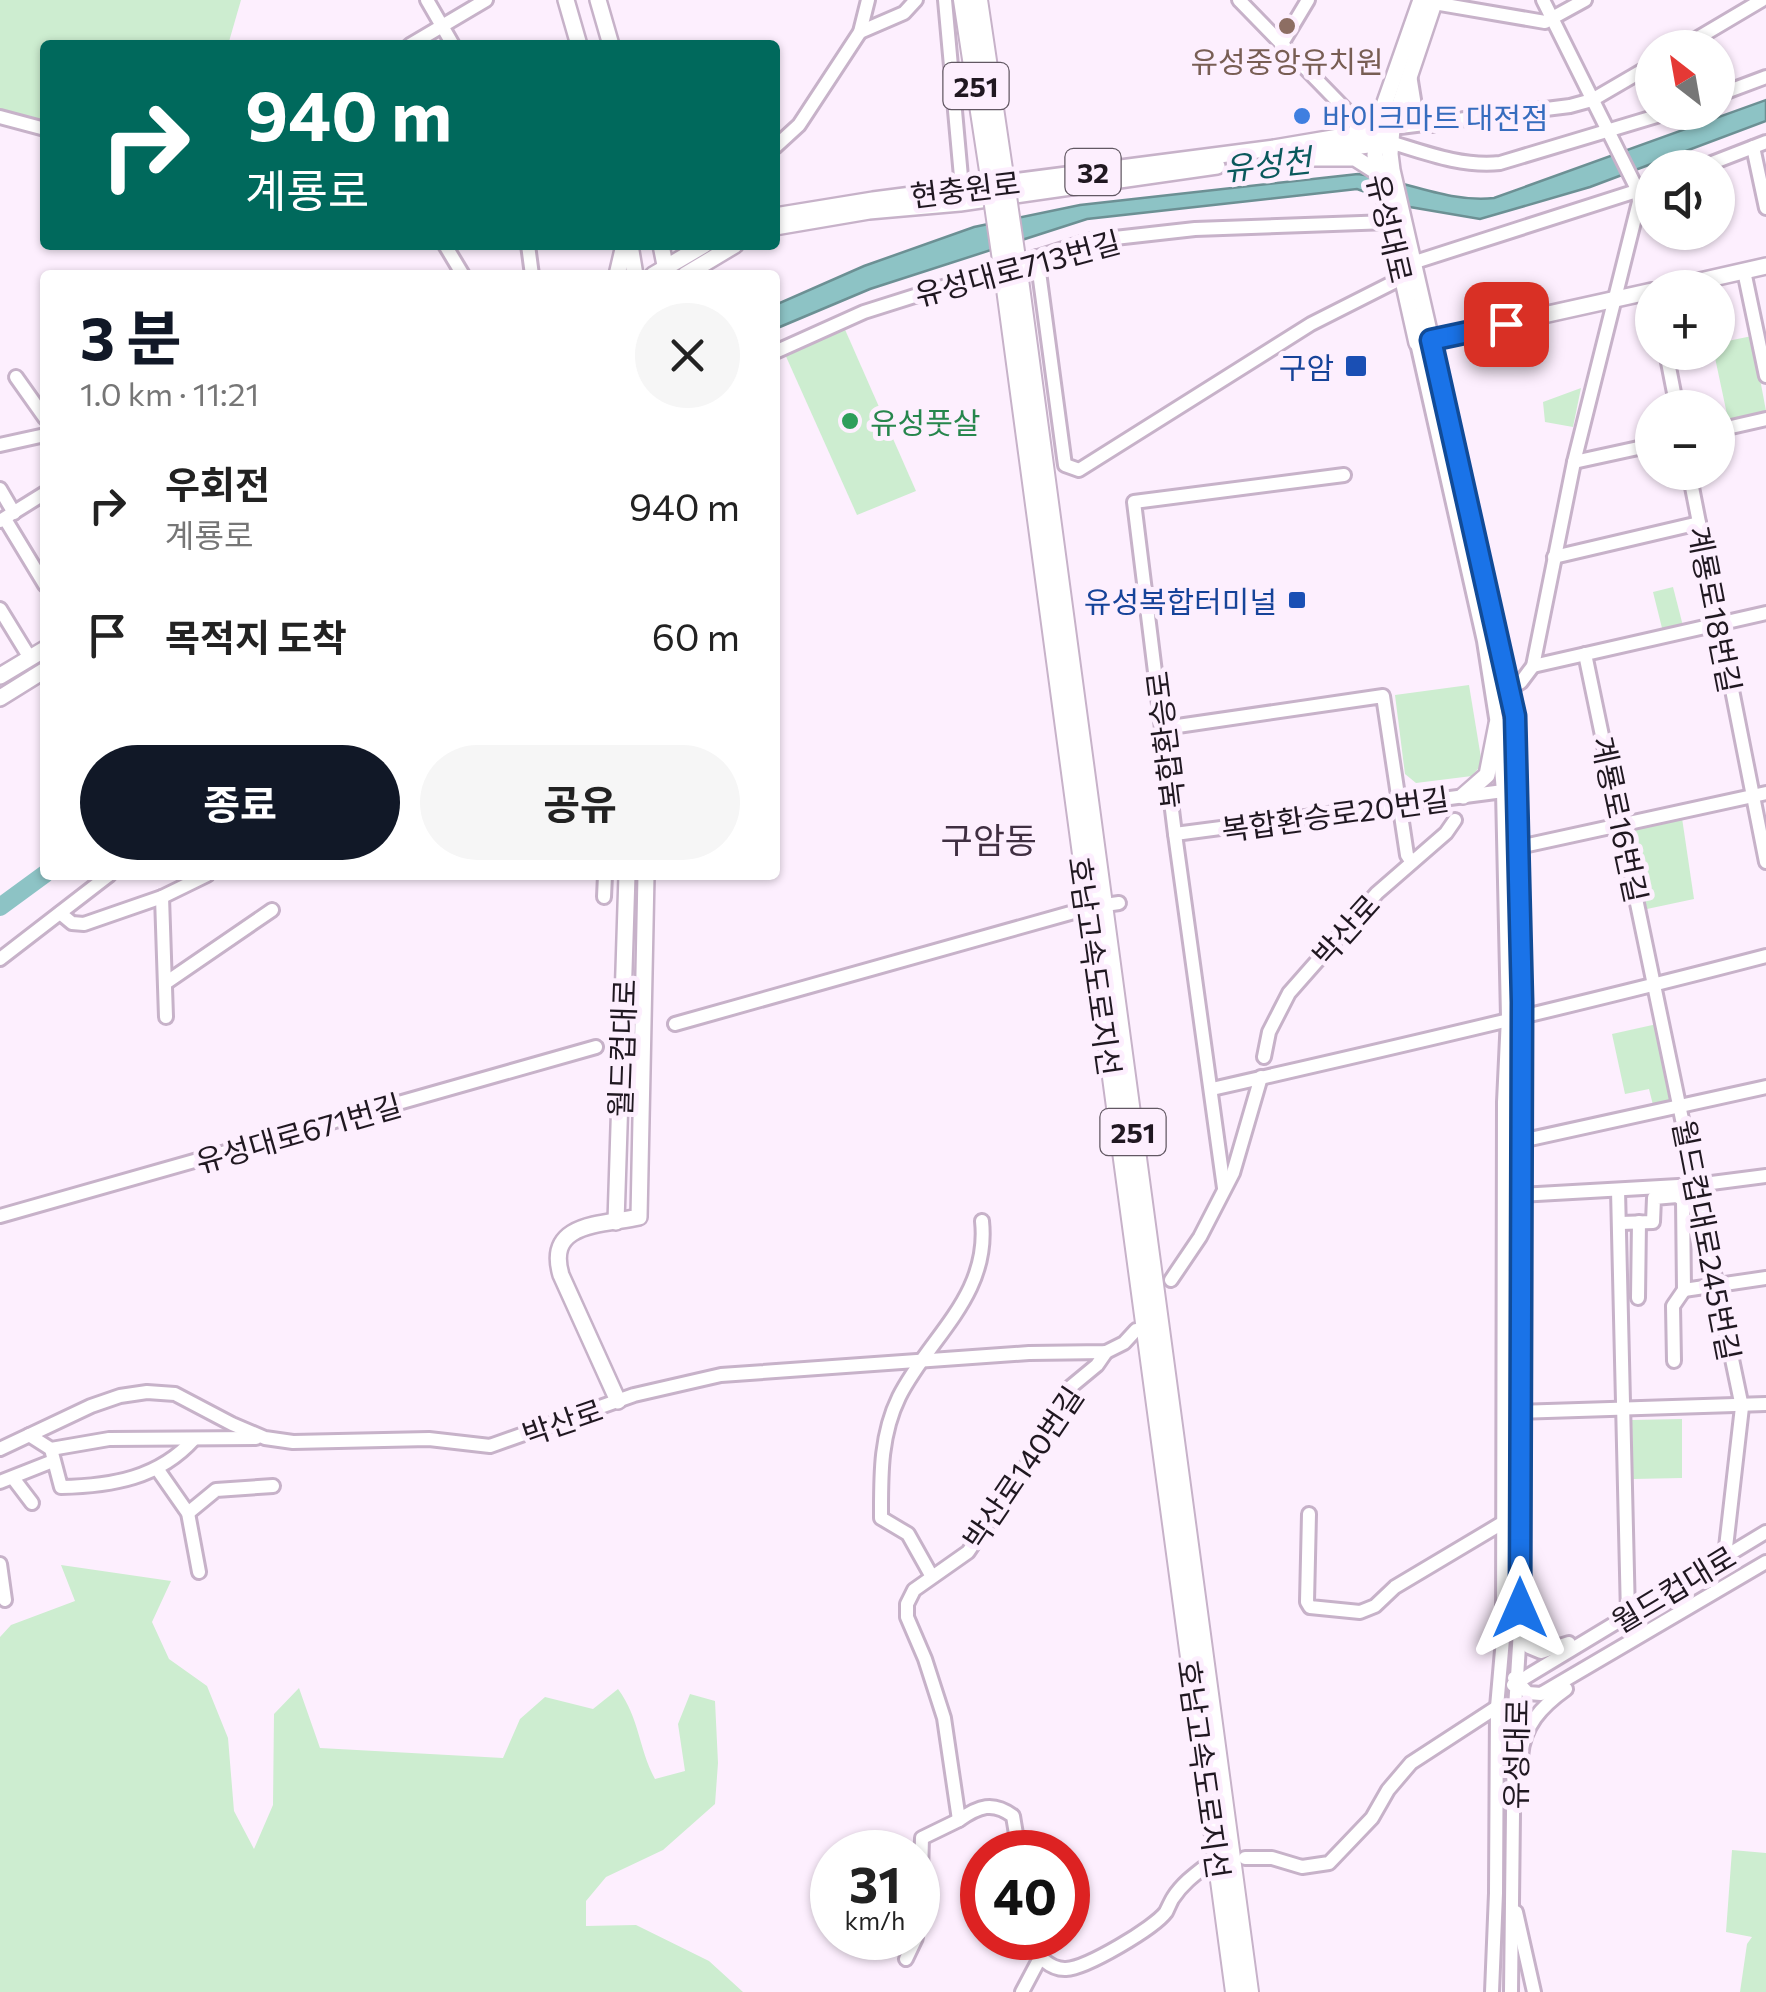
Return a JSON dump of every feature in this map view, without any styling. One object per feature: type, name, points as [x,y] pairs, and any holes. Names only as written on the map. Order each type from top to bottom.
[{"type":"highway","name":"호남고속도로지선","points":[[963,0],[996,170]]},
{"type":"highway","name":"호남고속도로지선","points":[[978,0],[996,170],[1249,1992]]},
{"type":"highway","name":"호남고속도로지선","points":[[1011,273],[1234,1992]]},
{"type":"main road","points":[[566,0],[578,40]]},
{"type":"main road","points":[[598,0],[610,40]]},
{"type":"main road","name":"유성대로","points":[[1384,136],[1410,76],[1430,1]]},
{"type":"main road","name":"유성대로","points":[[1424,342],[1402,278],[1385,171],[1384,136],[1430,1]]},
{"type":"main road","name":"현충원로","points":[[780,215],[1360,134],[1384,136]]},
{"type":"main road","points":[[1275,158],[1384,136]]},
{"type":"main road","points":[[1275,158],[1355,158],[1385,171]]},
{"type":"main road","name":"현충원로","points":[[780,227],[868,211],[960,203],[1275,158]]},
{"type":"main road","points":[[1393,220],[1412,263],[1424,342],[1635,295]]},
{"type":"main road","points":[[666,270],[696,250]]},
{"type":"main road","points":[[694,270],[728,250]]},
{"type":"main road","points":[[712,270],[732,250]]},
{"type":"main road","points":[[1735,272],[1766,266]]},
{"type":"main road","points":[[0,676],[38,654]]},
{"type":"main road","points":[[0,698],[40,673]]},
{"type":"main road","points":[[1463,796],[1487,774],[1497,724]]},
{"type":"main road","name":"월드컵대로","points":[[627,880],[616,1222],[638,1217],[646,880]]},
{"type":"main road","points":[[616,1222],[586,1225],[570,1235],[558,1253],[558,1265],[618,1401]]},
{"type":"street","points":[[427,0],[451,40]]},
{"type":"street","points":[[418,40],[486,0]]},
{"type":"street","points":[[780,142],[799,125],[860,32],[868,0]]},
{"type":"street","points":[[860,32],[904,13],[916,0]]},
{"type":"street","points":[[945,0],[962,188]]},
{"type":"street","points":[[1239,0],[1348,112],[1360,134]]},
{"type":"street","points":[[1281,45],[1308,0]]},
{"type":"street","points":[[1543,0],[1635,186]]},
{"type":"street","points":[[1430,1],[1545,22],[1585,0]]},
{"type":"street","points":[[1712,30],[1762,0]]},
{"type":"street","points":[[1384,136],[1592,100],[1635,75]]},
{"type":"street","points":[[1410,76],[1416,112],[1432,125]]},
{"type":"street","points":[[1735,89],[1766,77]]},
{"type":"street","points":[[0,117],[40,128]]},
{"type":"street","points":[[1384,136],[1444,159],[1484,165],[1635,123]]},
{"type":"street","points":[[1735,154],[1759,144],[1766,208]]},
{"type":"street","points":[[1412,263],[1635,193]]},
{"type":"street","points":[[1511,688],[1533,666],[1574,462],[1635,218]]},
{"type":"street","name":"유성대로713번길","points":[[780,350],[864,312],[1088,241],[1195,228],[1393,220]]},
{"type":"street","points":[[1037,257],[1064,458],[1066,465],[1079,470],[1312,324],[1402,278]]},
{"type":"street","points":[[1744,270],[1766,376]]},
{"type":"street","name":"유성대로","points":[[1424,342],[1511,688],[1518,789],[1515,1016],[1504,1102],[1504,1522],[1492,1992]]},
{"type":"street","name":"유성대로","points":[[1424,342],[1497,724],[1515,1016],[1521,1141],[1522,1679],[1514,1798],[1511,1992]]},
{"type":"street","points":[[16,378],[40,411]]},
{"type":"street","points":[[1735,426],[1766,420]]},
{"type":"street","points":[[0,445],[40,436]]},
{"type":"street","points":[[1574,462],[1635,448]]},
{"type":"street","name":"복합환승로","points":[[1224,1188],[1174,834],[1134,502],[1344,475]]},
{"type":"street","points":[[0,490],[6,518],[40,576]]},
{"type":"street","name":"계룡로18번길","points":[[1693,490],[1759,795],[1766,862]]},
{"type":"street","points":[[6,518],[40,497]]},
{"type":"street","points":[[1554,557],[1699,523]]},
{"type":"street","points":[[0,609],[38,654]]},
{"type":"street","points":[[1533,666],[1766,614]]},
{"type":"street","name":"계룡로16번길","points":[[1585,654],[1656,985]]},
{"type":"street","points":[[1164,728],[1383,696],[1398,804],[1411,861]]},
{"type":"street","points":[[1499,791],[1518,789]]},
{"type":"street","name":"복합환승로20번길","points":[[1174,834],[1499,791]]},
{"type":"street","points":[[1519,847],[1759,795]]},
{"type":"street","name":"박산로","points":[[1264,1058],[1269,1032],[1289,993],[1378,892],[1446,834],[1455,820]]},
{"type":"street","points":[[0,959],[103,880]]},
{"type":"street","points":[[60,913],[72,923],[84,924],[162,897],[198,880]]},
{"type":"street","points":[[604,897],[606,880]]},
{"type":"street","points":[[162,897],[166,1017]]},
{"type":"street","points":[[167,982],[272,910]]},
{"type":"street","points":[[675,1024],[1081,910]]},
{"type":"street","points":[[1212,1089],[1766,956]]},
{"type":"street","name":"월드컵대로245번길","points":[[1656,985],[1742,1407],[1725,1556]]},
{"type":"street","name":"유성대로671번길","points":[[0,1216],[596,1047]]},
{"type":"street","points":[[1171,1280],[1200,1238],[1233,1173],[1261,1078]]},
{"type":"street","points":[[1521,1141],[1766,1087]]},
{"type":"street","points":[[1521,1195],[1696,1185],[1766,1176]]},
{"type":"street","points":[[1618,1190],[1628,1615]]},
{"type":"street","points":[[1620,1223],[1653,1222],[1654,1198],[1678,1196],[1683,1200],[1684,1290],[1673,1306],[1674,1361]]},
{"type":"street","points":[[931,1575],[908,1534],[881,1518],[882,1451],[900,1396],[967,1298],[984,1245],[982,1222]]},
{"type":"street","points":[[1638,1298],[1639,1222]]},
{"type":"street","points":[[1684,1290],[1766,1278]]},
{"type":"street","points":[[1106,1352],[1136,1330]]},
{"type":"street","name":"박산로","points":[[0,1449],[91,1406],[148,1392],[174,1394],[266,1438],[323,1443],[429,1439],[490,1446],[678,1382],[721,1375],[1106,1352]]},
{"type":"street","name":"박산로140번길","points":[[959,1820],[944,1718],[907,1618],[907,1604],[914,1590],[931,1575],[968,1552],[1042,1444],[1068,1389],[1097,1365],[1106,1352]]},
{"type":"street","points":[[1504,1412],[1766,1404]]},
{"type":"street","points":[[29,1435],[52,1455],[61,1487],[84,1487],[158,1470],[194,1439]]},
{"type":"street","points":[[32,1503],[7,1480],[52,1455],[110,1438],[266,1438]]},
{"type":"street","points":[[158,1470],[188,1513],[200,1572]]},
{"type":"street","points":[[188,1513],[216,1490],[273,1486]]},
{"type":"street","points":[[1309,1514],[1310,1608],[1360,1612],[1504,1522]]},
{"type":"street","name":"월드컵대로","points":[[1497,1706],[1502,1695],[1522,1679],[1766,1532]]},
{"type":"street","name":"월드컵대로","points":[[1522,1679],[1528,1692],[1541,1694],[1766,1562]]},
{"type":"street","points":[[0,1564],[5,1600]]},
{"type":"street","points":[[1520,1630],[1529,1647],[1541,1652],[1612,1624]]},
{"type":"street","points":[[1612,1624],[1587,1648],[1593,1657],[1618,1650]]},
{"type":"street","points":[[1502,1642],[1522,1679]]},
{"type":"street","points":[[1514,1798],[1521,1748],[1530,1723],[1556,1696],[1618,1650]]},
{"type":"street","points":[[1245,1858],[1272,1858],[1302,1867],[1329,1863],[1372,1818],[1388,1790],[1411,1763],[1497,1706]]},
{"type":"street","points":[[938,1830],[972,1810],[993,1805],[1013,1816],[1015,1830]]},
{"type":"street","points":[[1090,1959],[1167,1912],[1188,1880],[1207,1866]]},
{"type":"street","points":[[1513,1908],[1518,1915],[1534,1992]]},
{"type":"street","points":[[1022,1992],[1039,1960]]},
{"type":"street","points":[[1045,1960],[1066,1969],[1087,1960]]},
{"type":"shaded area","points":[[0,0],[241,0],[229,40],[40,40],[40,124],[0,114]]},
{"type":"shaded area","points":[[1766,100],[1766,121],[1689,150],[1635,150],[1635,170],[1480,219],[1404,206],[1357,189],[1087,219],[870,289],[780,327],[780,303],[864,266],[974,227],[1080,205],[1358,174],[1477,199],[1494,198],[1683,130],[1735,130],[1735,111]]},
{"type":"shaded area","name":"유성풋살","points":[[843,325],[916,491],[857,515],[784,352]]},
{"type":"shaded area","points":[[1752,336],[1766,411],[1735,418],[1735,390],[1722,390],[1718,370],[1735,370],[1735,340]]},
{"type":"shaded area","points":[[1581,388],[1573,427],[1545,422],[1543,402]]},
{"type":"shaded area","points":[[1673,587],[1683,626],[1663,632],[1653,592]]},
{"type":"shaded area","points":[[1469,685],[1482,764],[1472,776],[1416,783],[1405,774],[1395,695]]},
{"type":"shaded area","points":[[1682,818],[1694,899],[1647,909],[1629,830]]},
{"type":"shaded area","points":[[1657,1024],[1674,1104],[1654,1109],[1649,1089],[1625,1094],[1612,1034]]},
{"type":"shaded area","points":[[1682,1419],[1682,1478],[1633,1479],[1632,1420]]},
{"type":"shaded area","points":[[61,1565],[171,1581],[152,1622],[169,1659],[207,1686],[228,1738],[234,1811],[254,1849],[273,1805],[274,1714],[299,1688],[320,1748],[503,1758],[520,1719],[545,1697],[593,1709],[618,1689],[631,1711],[655,1779],[685,1771],[678,1724],[690,1694],[715,1701],[715,1804],[663,1850],[606,1877],[586,1901],[586,1926],[636,1925],[709,1961],[743,1992],[0,1992],[0,1637],[11,1625],[75,1601]]},
{"type":"shaded area","points":[[1732,1850],[1766,1853],[1766,1992],[1740,1992],[1747,1944],[1752,1937],[1726,1932]]},
{"type":"waterway","name":"유성천","points":[[0,907],[40,878]]},
{"type":"place","name":"유성중앙유치원","points":[[1287,26]]},
{"type":"place","name":"바이크마트 대전점","points":[[1302,116]]},
{"type":"place","name":"구암","points":[[1356,366]]},
{"type":"place","name":"유성풋살","points":[[850,421]]},
{"type":"place","name":"유성복합터미널","points":[[1297,600]]},
{"type":"district","name":"구암동","points":[[989,838]]},
{"type":"route","points":[[1506,324],[1431,340],[1515,716],[1522,1002],[1520,1608]]}]
